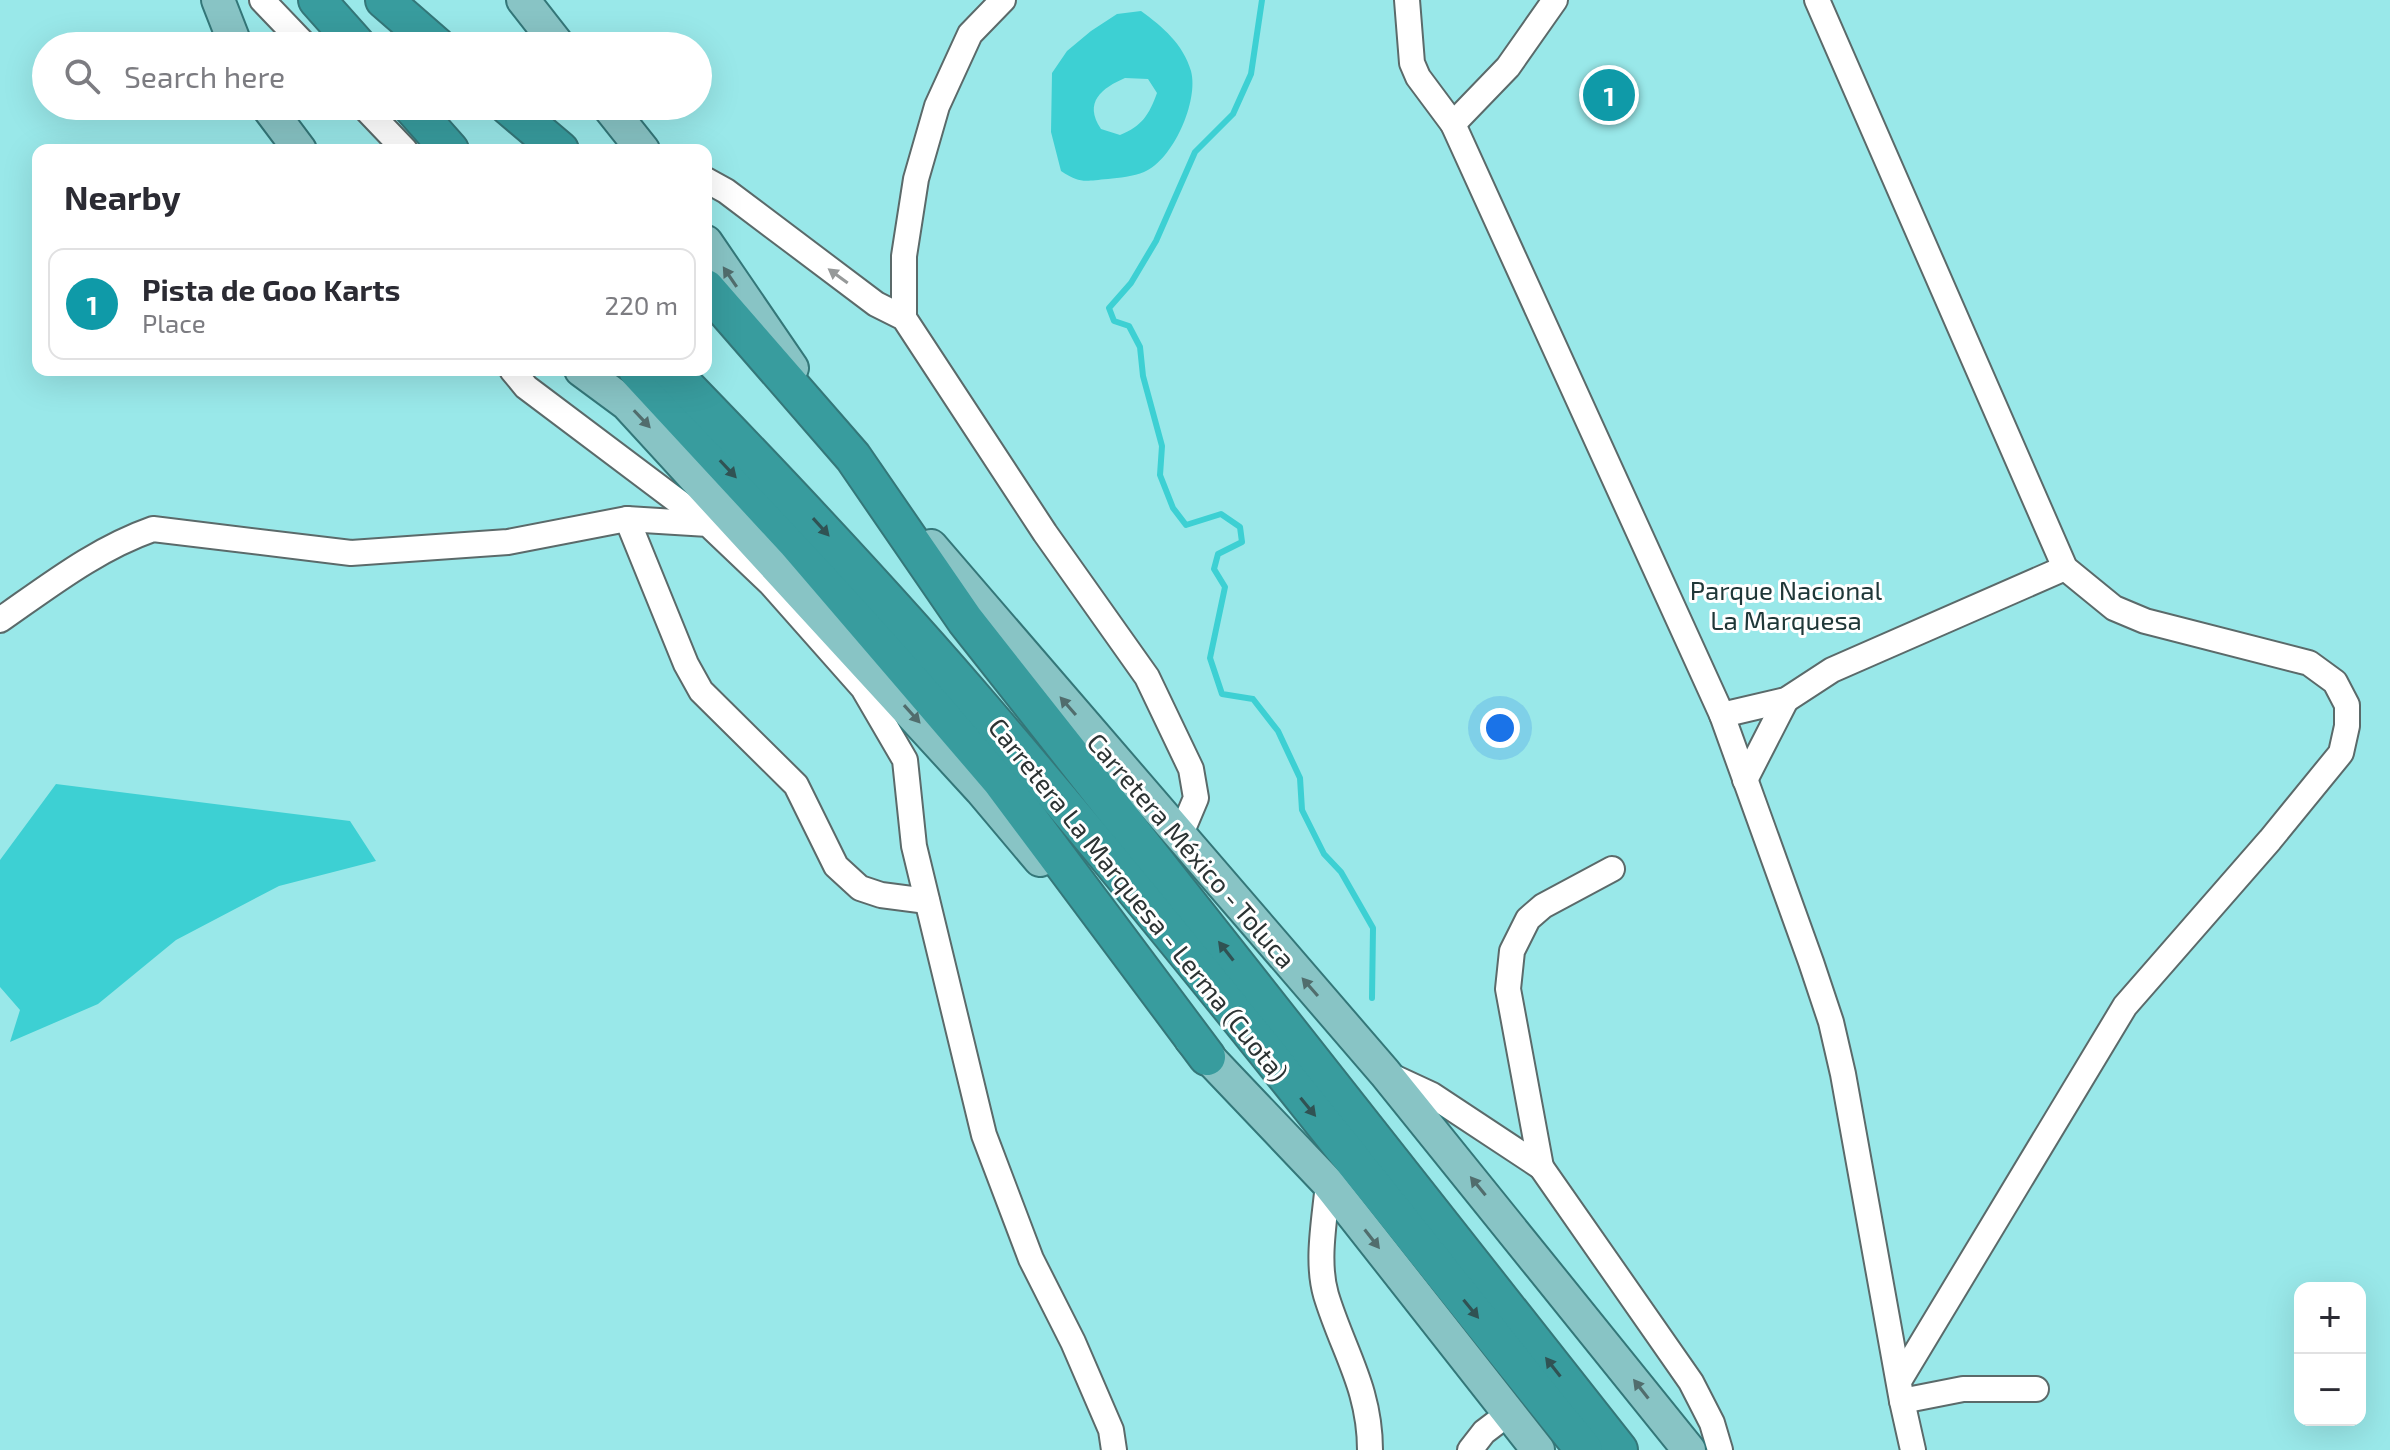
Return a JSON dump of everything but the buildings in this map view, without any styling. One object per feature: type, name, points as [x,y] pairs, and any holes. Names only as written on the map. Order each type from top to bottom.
[{"type":"highway","points":[[317,0],[346,32]]},
{"type":"highway","points":[[384,0],[421,32]]},
{"type":"highway","points":[[417,120],[427,144]]},
{"type":"highway","points":[[525,120],[553,144]]},
{"type":"highway","name":"Carretera La Marquesa - Lerma (Cuota)","points":[[712,295],[853,457],[965,620],[1619,1450]]},
{"type":"highway","points":[[643,376],[796,542],[1000,780],[1207,1057]]},
{"type":"highway","name":"Carretera La Marquesa - Lerma (Cuota)","points":[[676,376],[804,508],[986,712],[1084,828],[1584,1450]]},
{"type":"main road","points":[[218,0],[231,32]]},
{"type":"main road","points":[[523,0],[548,32]]},
{"type":"main road","points":[[278,120],[296,144]]},
{"type":"main road","points":[[620,120],[641,144]]},
{"type":"main road","name":"Carretera México - Toluca","points":[[712,251],[853,457],[1385,1073],[1689,1450]]},
{"type":"main road","points":[[589,376],[627,404],[741,525],[981,790],[1207,1057],[1328,1183],[1490,1436],[1538,1450]]},
{"type":"street","points":[[262,0],[293,32]]},
{"type":"street","points":[[904,318],[904,256],[911,210],[916,179],[937,106],[970,34],[1003,0]]},
{"type":"street","points":[[1407,0],[1412,63],[1418,77],[1453,124],[1722,715],[1831,1022],[1849,1103],[1913,1450]]},
{"type":"street","points":[[1453,124],[1508,67],[1555,0]]},
{"type":"street","points":[[1817,0],[2065,568],[2114,608],[2145,621],[2309,663],[2335,682],[2347,705],[2347,726],[2341,753],[2270,840],[2125,1006],[1900,1391]]},
{"type":"street","points":[[386,120],[425,144]]},
{"type":"street","points":[[712,183],[876,304],[904,318],[1045,533],[1147,677],[1191,769],[1196,798],[1180,836]]},
{"type":"street","points":[[517,376],[526,387],[708,524],[770,583],[863,688],[905,760],[914,846],[984,1135],[1031,1259],[1073,1342],[1111,1430],[1114,1450]]},
{"type":"street","points":[[627,519],[686,664],[701,691],[796,785],[836,866],[860,888],[881,895],[927,901]]},
{"type":"street","points":[[0,620],[93,555],[153,529],[351,553],[508,542],[627,519],[741,525]]},
{"type":"street","points":[[1722,715],[1786,700],[1832,670],[2065,568]]},
{"type":"street","points":[[1745,780],[1786,700]]},
{"type":"street","points":[[1541,1167],[1508,989],[1512,951],[1528,919],[1543,906],[1612,869]]},
{"type":"street","points":[[1385,1073],[1432,1095],[1541,1167],[1691,1382],[1712,1423],[1720,1450]]},
{"type":"street","points":[[1328,1183],[1322,1263],[1325,1292],[1366,1401],[1370,1450]]},
{"type":"street","points":[[1900,1391],[2036,1389]]},
{"type":"street","points":[[1712,1423],[1734,1450]]},
{"type":"green space","name":"Parque Nacional La Marquesa","points":[[0,0],[2390,0],[2390,1450],[0,1450]]},
{"type":"shaded area","points":[[1141,11],[1171,37],[1183,52],[1191,71],[1191,98],[1174,143],[1155,165],[1126,177],[1078,180],[1061,171],[1051,132],[1052,73],[1067,51],[1117,14]],"holes":[[[1125,78],[1148,79],[1157,93],[1144,119],[1120,135],[1101,129],[1094,111],[1103,91]]]},
{"type":"shaded area","points":[[56,784],[350,821],[376,861],[279,886],[176,940],[98,1004],[10,1042],[20,1010],[0,987],[0,860]]},
{"type":"waterway","points":[[1262,0],[1251,74],[1233,114],[1195,152],[1156,241],[1131,283],[1109,308],[1114,321],[1129,326],[1140,347],[1143,376],[1162,446],[1160,475],[1173,508],[1186,525],[1221,514],[1240,527],[1242,542],[1218,554],[1214,569],[1225,587],[1210,658],[1222,694],[1253,699],[1278,731],[1300,778],[1302,810],[1324,854],[1341,872],[1373,928],[1372,998]]},
{"type":"place","name":"Pista de Goo Karts","points":[[1609,95]]}]
